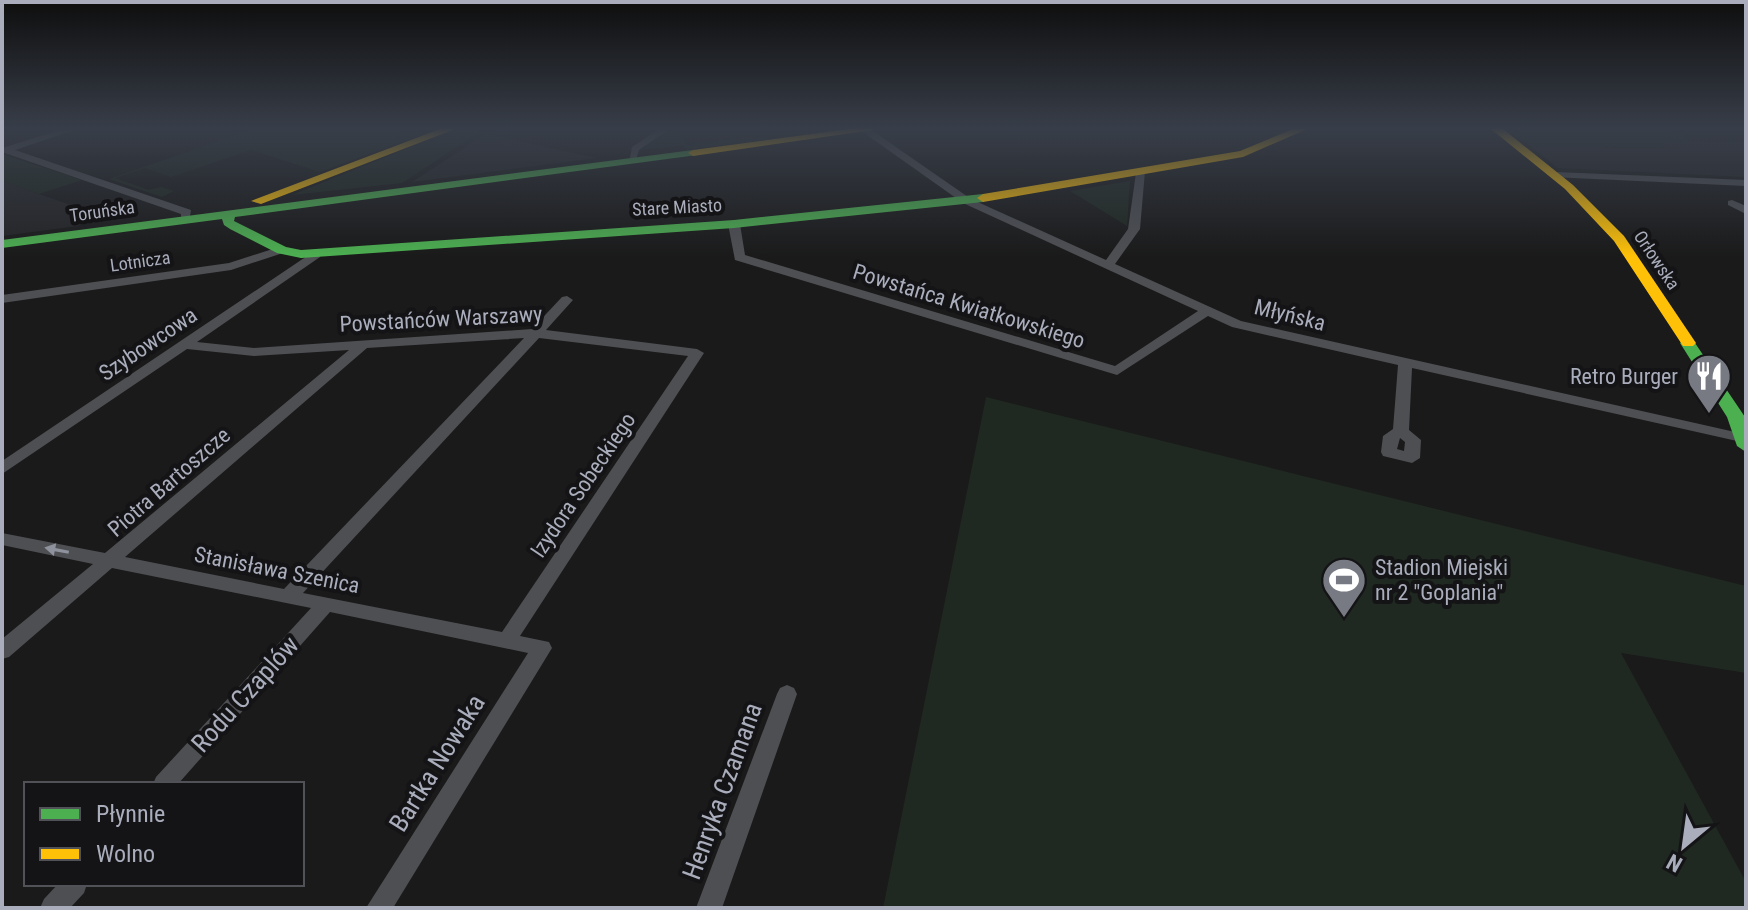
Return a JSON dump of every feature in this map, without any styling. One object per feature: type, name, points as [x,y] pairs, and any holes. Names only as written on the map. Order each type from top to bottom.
[{"type":"street","points":[[68,171],[187,212],[185,220]]},
{"type":"street","points":[[282,200],[350,171]]},
{"type":"street","name":"Toruńska","points":[[2,244],[229,214],[282,200],[538,171]]},
{"type":"street","name":"Młyńska","points":[[926,171],[967,201],[1206,311],[1250,328],[1744,437]]},
{"type":"street","name":"Stare Miasto","points":[[229,214],[231,225],[282,250],[316,254],[734,224],[967,201],[1149,171]]},
{"type":"street","name":"Orłowska","points":[[1551,171],[1592,209],[1637,264],[1744,437]]},
{"type":"street","points":[[1108,265],[1134,229],[1141,173]]},
{"type":"street","points":[[1556,175],[1746,183]]},
{"type":"street","points":[[1732,203],[1746,211]]},
{"type":"street","name":"Powstańca Kwiatkowskiego","points":[[734,224],[739,257],[1117,371],[1206,311]]},
{"type":"street","name":"Lotnicza","points":[[2,299],[231,266],[282,250]]},
{"type":"street","name":"Szybowcowa","points":[[2,469],[316,254]]},
{"type":"street","points":[[288,597],[567,300]]},
{"type":"street","name":"Powstańców Warszawy","points":[[187,345],[254,352],[535,333],[697,353]]},
{"type":"street","name":"Piotra Bartoszcze","points":[[2,651],[364,344]]},
{"type":"street","name":"Izydora Sobeckiego","points":[[507,640],[697,353]]},
{"type":"street","points":[[1401,432],[1405,364]]},
{"type":"street","name":"Stanisława Szenica","points":[[2,539],[542,648]]},
{"type":"street","name":"Rodu Czaplów","points":[[166,782],[326,604]]},
{"type":"street","name":"Bartka Nowaka","points":[[379,908],[542,648]]},
{"type":"street","name":"Henryka Czamana","points":[[714,907],[787,694]]},
{"type":"street","points":[[53,908],[73,886]]},
{"type":"shaded area","points":[[2,171],[56,171],[82,180],[39,194],[2,181]]},
{"type":"shaded area","points":[[135,171],[115,178],[149,190],[161,187],[174,191],[162,197],[109,179]]},
{"type":"shaded area","points":[[155,171],[187,171],[171,177]]},
{"type":"shaded area","points":[[350,171],[420,171],[402,183],[292,195]]},
{"type":"shaded area","points":[[428,171],[493,171],[412,182]]},
{"type":"shaded area","points":[[1630,171],[1746,171],[1746,177]]},
{"type":"shaded area","points":[[2,181],[91,212],[78,226],[2,236]]},
{"type":"shaded area","points":[[1130,181],[1127,226],[1070,191]]},
{"type":"shaded area","name":"Stadion Miejski nr 2 \"Goplania\"","points":[[986,397],[1746,586],[1746,673],[1621,653],[1746,882],[1746,908],[883,908]]},
{"type":"traffic: fast","points":[[2,244],[553,171]]},
{"type":"traffic: fast","points":[[229,214],[228,222],[234,226],[282,250],[301,254],[734,224],[983,198]]},
{"type":"traffic: fast","points":[[1688,343],[1736,417],[1746,446]]},
{"type":"traffic: slow","points":[[257,201],[336,171]]},
{"type":"traffic: slow","points":[[983,198],[1140,171]]},
{"type":"traffic: slow","points":[[1549,171],[1569,187],[1619,239],[1688,343]]},
{"type":"place","name":"Retro Burger","points":[[1709,415]]},
{"type":"place","name":"Stadion Miejski nr 2 \"Goplania\"","points":[[1344,619]]}]
